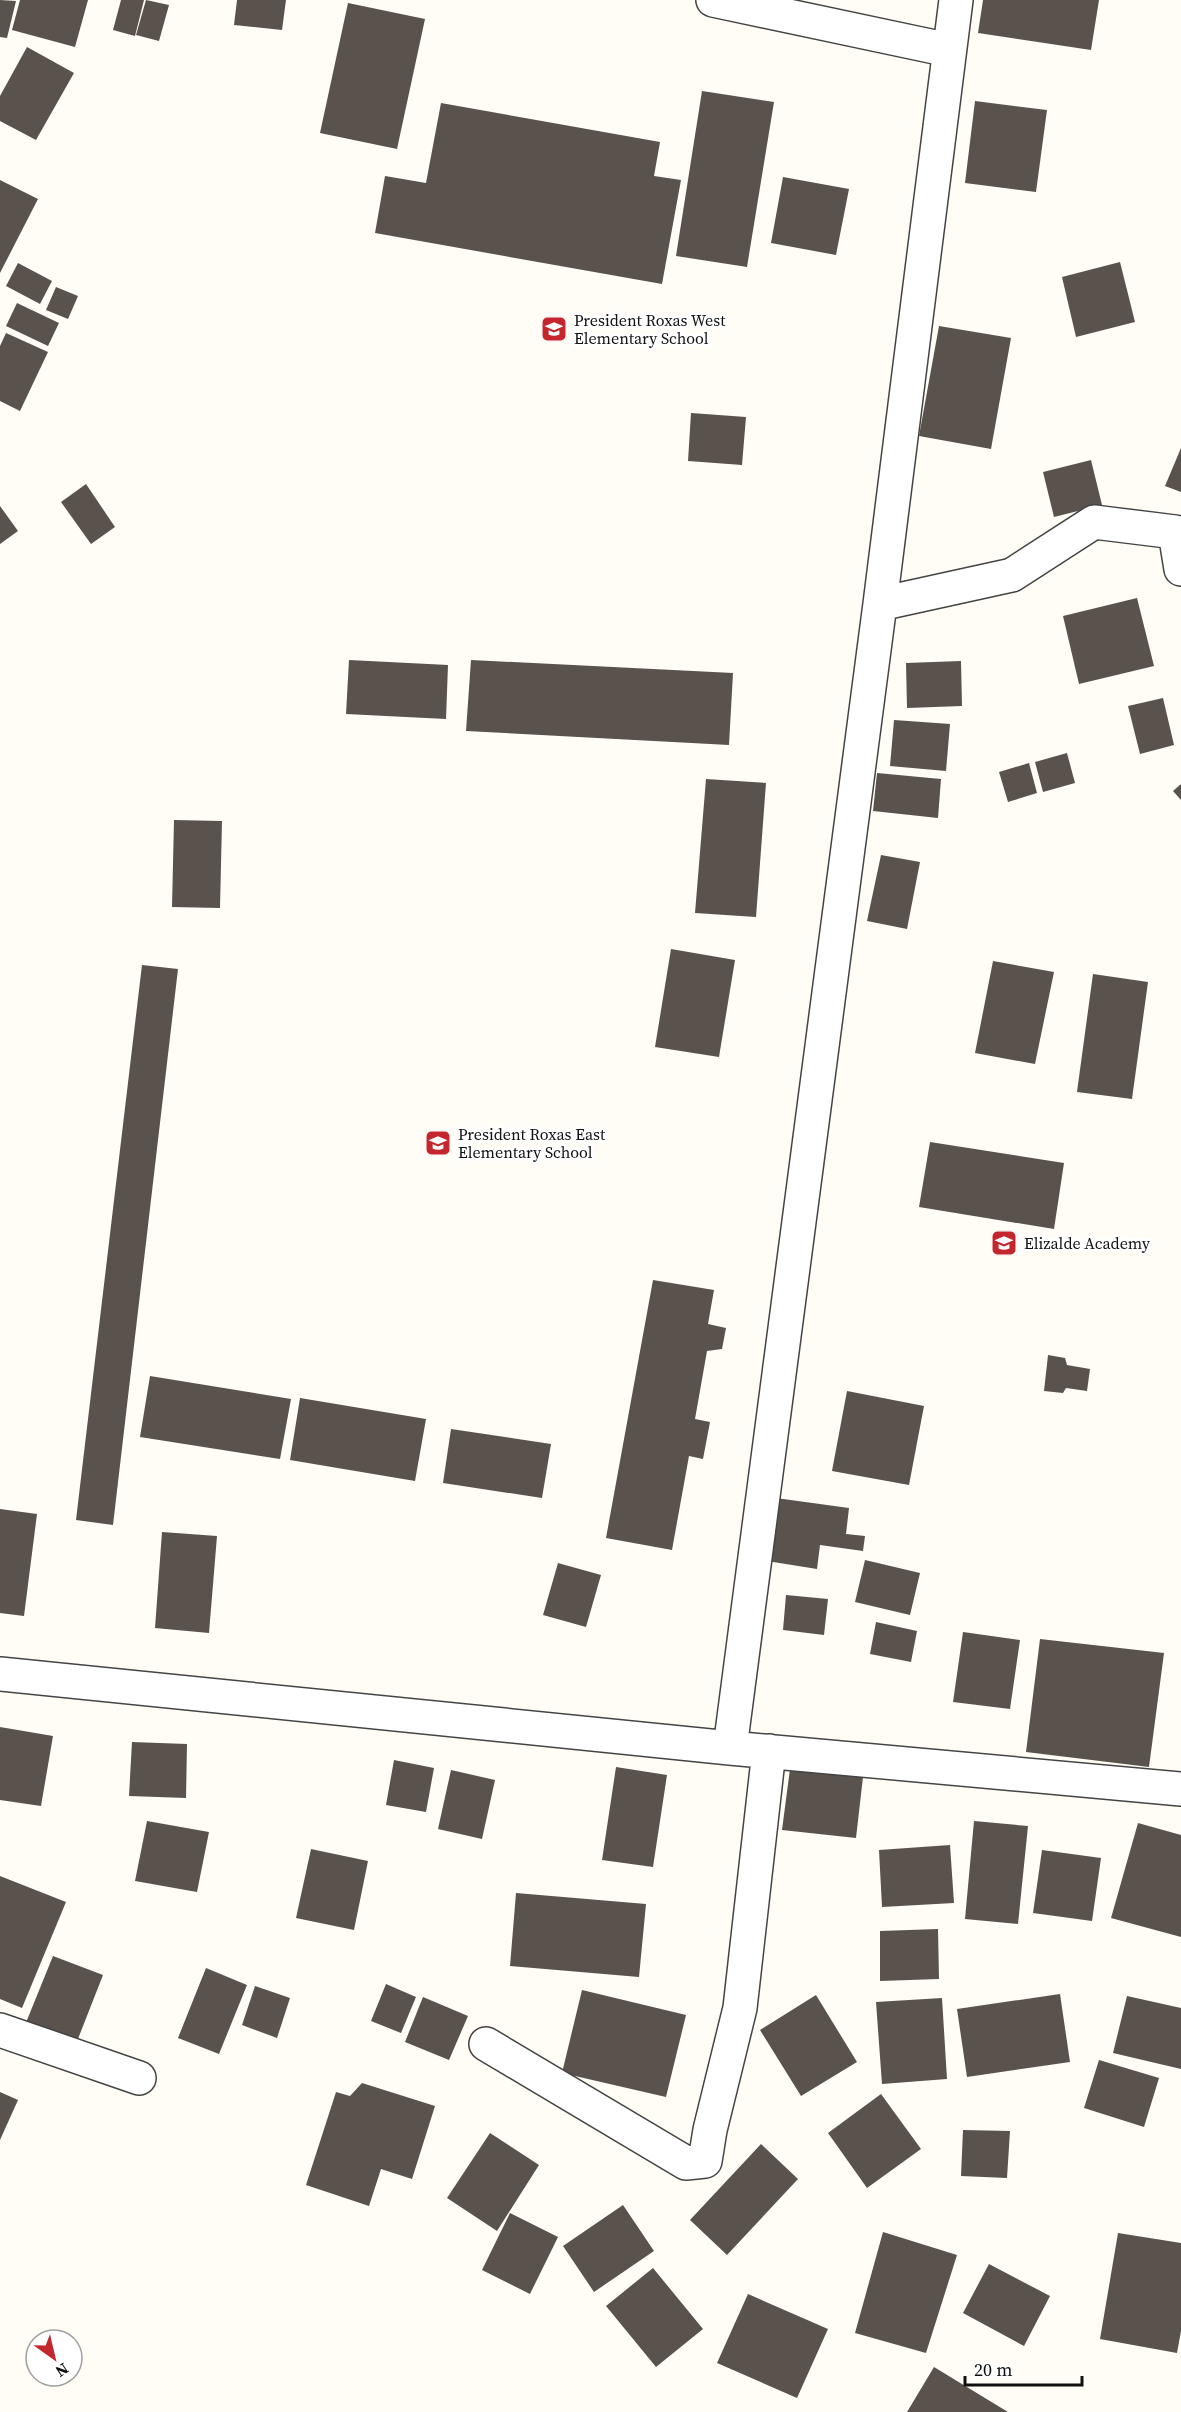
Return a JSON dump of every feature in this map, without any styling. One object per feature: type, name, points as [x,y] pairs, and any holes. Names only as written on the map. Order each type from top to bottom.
[{"type":"street","points":[[713,0],[949,50]]},
{"type":"street","points":[[730,1748],[880,604],[956,0]]},
{"type":"street","points":[[880,604],[1012,575],[1094,522],[1175,532],[1181,569]]},
{"type":"street","points":[[0,1674],[730,1748],[1181,1789]]},
{"type":"street","points":[[486,2044],[686,2163],[705,2161],[740,2008],[769,1751]]},
{"type":"street","points":[[0,2030],[139,2078]]},
{"type":"building","points":[[0,0],[16,1],[7,38],[0,37]]},
{"type":"building","points":[[20,0],[88,0],[75,47],[12,30]]},
{"type":"building","points":[[121,0],[144,0],[135,36],[113,30]]},
{"type":"building","points":[[146,0],[169,5],[159,41],[136,35]]},
{"type":"building","points":[[237,0],[286,0],[282,30],[234,25]]},
{"type":"building","points":[[983,0],[1099,0],[1091,50],[978,33]]},
{"type":"building","points":[[348,3],[425,19],[397,149],[320,133]]},
{"type":"building","points":[[27,47],[74,73],[36,140],[0,121],[0,96]]},
{"type":"building","points":[[702,91],[774,102],[747,267],[676,256]]},
{"type":"building","points":[[975,101],[1047,110],[1036,192],[965,183]]},
{"type":"building","points":[[441,103],[660,142],[654,176],[681,180],[662,284],[375,233],[385,176],[426,183]]},
{"type":"building","points":[[783,177],[849,189],[836,255],[771,243]]},
{"type":"building","points":[[0,180],[38,199],[0,273]]},
{"type":"building","points":[[1120,262],[1135,322],[1076,337],[1062,277]]},
{"type":"building","points":[[18,263],[52,281],[40,304],[6,286]]},
{"type":"building","points":[[56,287],[78,296],[68,319],[46,310]]},
{"type":"building","points":[[17,303],[59,323],[48,346],[6,326]]},
{"type":"building","points":[[939,326],[1011,338],[991,449],[919,436]]},
{"type":"building","points":[[6,333],[48,352],[20,411],[0,401],[0,346]]},
{"type":"building","points":[[691,413],[746,417],[742,465],[688,461]]},
{"type":"building","points":[[1181,448],[1181,492],[1165,486]]},
{"type":"building","points":[[1091,460],[1102,505],[1054,517],[1043,472]]},
{"type":"building","points":[[86,484],[115,527],[91,544],[61,502]]},
{"type":"building","points":[[0,506],[18,531],[0,544]]},
{"type":"building","points":[[1137,598],[1154,666],[1079,684],[1063,616]]},
{"type":"building","points":[[349,660],[448,665],[446,719],[346,714]]},
{"type":"building","points":[[471,660],[733,673],[729,745],[466,731]]},
{"type":"building","points":[[961,661],[962,706],[907,708],[906,663]]},
{"type":"building","points":[[1163,698],[1174,745],[1140,754],[1128,706]]},
{"type":"building","points":[[894,720],[950,724],[946,771],[890,766]]},
{"type":"building","points":[[1067,753],[1075,783],[1043,792],[1035,762]]},
{"type":"building","points":[[1029,763],[1037,793],[1008,802],[999,772]]},
{"type":"building","points":[[877,773],[941,779],[938,818],[873,811]]},
{"type":"building","points":[[706,779],[766,783],[756,917],[695,913]]},
{"type":"building","points":[[1181,784],[1181,800],[1173,791]]},
{"type":"building","points":[[174,820],[222,821],[220,908],[172,907]]},
{"type":"building","points":[[881,855],[920,862],[907,929],[867,921]]},
{"type":"building","points":[[671,949],[735,960],[719,1057],[655,1047]]},
{"type":"building","points":[[993,961],[1054,972],[1035,1064],[975,1053]]},
{"type":"building","points":[[142,965],[178,969],[113,1525],[76,1520]]},
{"type":"building","points":[[1093,974],[1148,982],[1132,1099],[1077,1092]]},
{"type":"building","points":[[930,1142],[1064,1163],[1054,1229],[919,1207]]},
{"type":"building","points":[[653,1280],[714,1290],[708,1324],[726,1328],[722,1349],[707,1351],[695,1419],[710,1422],[703,1459],[689,1456],[672,1550],[606,1538]]},
{"type":"building","points":[[1048,1355],[1065,1358],[1067,1365],[1090,1369],[1087,1391],[1066,1388],[1063,1393],[1044,1391]]},
{"type":"building","points":[[150,1376],[291,1399],[280,1459],[140,1437]]},
{"type":"building","points":[[847,1391],[924,1406],[909,1485],[832,1471]]},
{"type":"building","points":[[300,1398],[426,1419],[415,1481],[290,1460]]},
{"type":"building","points":[[451,1429],[551,1444],[542,1498],[443,1483]]},
{"type":"building","points":[[776,1498],[849,1508],[846,1534],[865,1536],[863,1551],[820,1545],[817,1569],[767,1561]]},
{"type":"building","points":[[0,1509],[37,1514],[24,1616],[0,1613]]},
{"type":"building","points":[[162,1532],[217,1536],[209,1633],[155,1628]]},
{"type":"building","points":[[865,1560],[920,1573],[910,1615],[855,1602]]},
{"type":"building","points":[[558,1563],[601,1575],[586,1627],[543,1615]]},
{"type":"building","points":[[786,1595],[828,1599],[824,1635],[783,1630]]},
{"type":"building","points":[[876,1622],[917,1631],[911,1662],[870,1654]]},
{"type":"building","points":[[963,1632],[1020,1640],[1010,1709],[953,1702]]},
{"type":"building","points":[[1040,1639],[1164,1653],[1149,1767],[1026,1752]]},
{"type":"building","points":[[0,1727],[53,1736],[41,1806],[0,1800]]},
{"type":"building","points":[[132,1742],[187,1744],[186,1798],[129,1796]]},
{"type":"building","points":[[394,1760],[434,1768],[426,1812],[386,1805]]},
{"type":"building","points":[[616,1767],[667,1775],[653,1867],[602,1860]]},
{"type":"building","points":[[790,1769],[863,1777],[856,1838],[782,1830]]},
{"type":"building","points":[[451,1770],[495,1780],[482,1839],[438,1829]]},
{"type":"building","points":[[147,1821],[209,1832],[197,1892],[135,1881]]},
{"type":"building","points":[[974,1821],[1028,1826],[1018,1924],[965,1919]]},
{"type":"building","points":[[1138,1823],[1181,1835],[1181,1937],[1111,1918]]},
{"type":"building","points":[[950,1845],[954,1903],[882,1907],[879,1850]]},
{"type":"building","points":[[311,1849],[368,1861],[354,1930],[296,1918]]},
{"type":"building","points":[[1042,1850],[1101,1858],[1092,1921],[1033,1913]]},
{"type":"building","points":[[0,1876],[66,1902],[22,2008],[0,1999]]},
{"type":"building","points":[[516,1893],[646,1904],[639,1977],[510,1966]]},
{"type":"building","points":[[938,1929],[939,1979],[880,1981],[880,1931]]},
{"type":"building","points":[[53,1956],[103,1975],[76,2044],[25,2025]]},
{"type":"building","points":[[206,1968],[247,1985],[219,2054],[178,2038]]},
{"type":"building","points":[[386,1984],[416,1997],[401,2033],[371,2021]]},
{"type":"building","points":[[255,1986],[290,1998],[277,2038],[242,2025]]},
{"type":"building","points":[[582,1990],[686,2015],[666,2097],[562,2073]]},
{"type":"building","points":[[1060,1994],[1070,2062],[967,2077],[957,2009]]},
{"type":"building","points":[[816,1995],[857,2062],[801,2096],[760,2030]]},
{"type":"building","points":[[1127,1996],[1181,2008],[1181,2069],[1113,2053]]},
{"type":"building","points":[[423,1997],[468,2016],[449,2060],[405,2042]]},
{"type":"building","points":[[942,1998],[947,2079],[882,2084],[876,2002]]},
{"type":"building","points":[[1099,2060],[1159,2078],[1144,2127],[1084,2108]]},
{"type":"building","points":[[362,2083],[435,2106],[412,2179],[381,2169],[369,2206],[306,2185],[336,2092],[350,2096]]},
{"type":"building","points":[[0,2092],[18,2100],[0,2140]]},
{"type":"building","points":[[881,2094],[921,2149],[867,2188],[828,2133]]},
{"type":"building","points":[[963,2130],[1010,2131],[1007,2178],[961,2176]]},
{"type":"building","points":[[490,2133],[539,2165],[497,2231],[447,2198]]},
{"type":"building","points":[[761,2144],[798,2179],[727,2255],[690,2220]]},
{"type":"building","points":[[623,2205],[654,2251],[594,2292],[563,2246]]},
{"type":"building","points":[[510,2213],[558,2237],[530,2294],[482,2270]]},
{"type":"building","points":[[883,2232],[957,2255],[926,2353],[855,2333]]},
{"type":"building","points":[[1118,2233],[1181,2243],[1181,2331],[1177,2353],[1100,2339]]},
{"type":"building","points":[[989,2264],[1050,2296],[1024,2346],[963,2313]]},
{"type":"building","points":[[653,2268],[703,2329],[656,2367],[606,2306]]},
{"type":"building","points":[[748,2294],[828,2329],[797,2398],[717,2363]]},
{"type":"building","points":[[934,2367],[1008,2412],[907,2412]]},
{"type":"place","name":"President Roxas West Elementary School","points":[[554,329]]},
{"type":"place","name":"President Roxas East Elementary School","points":[[438,1143]]},
{"type":"place","name":"Elizalde Academy","points":[[1004,1243]]}]
